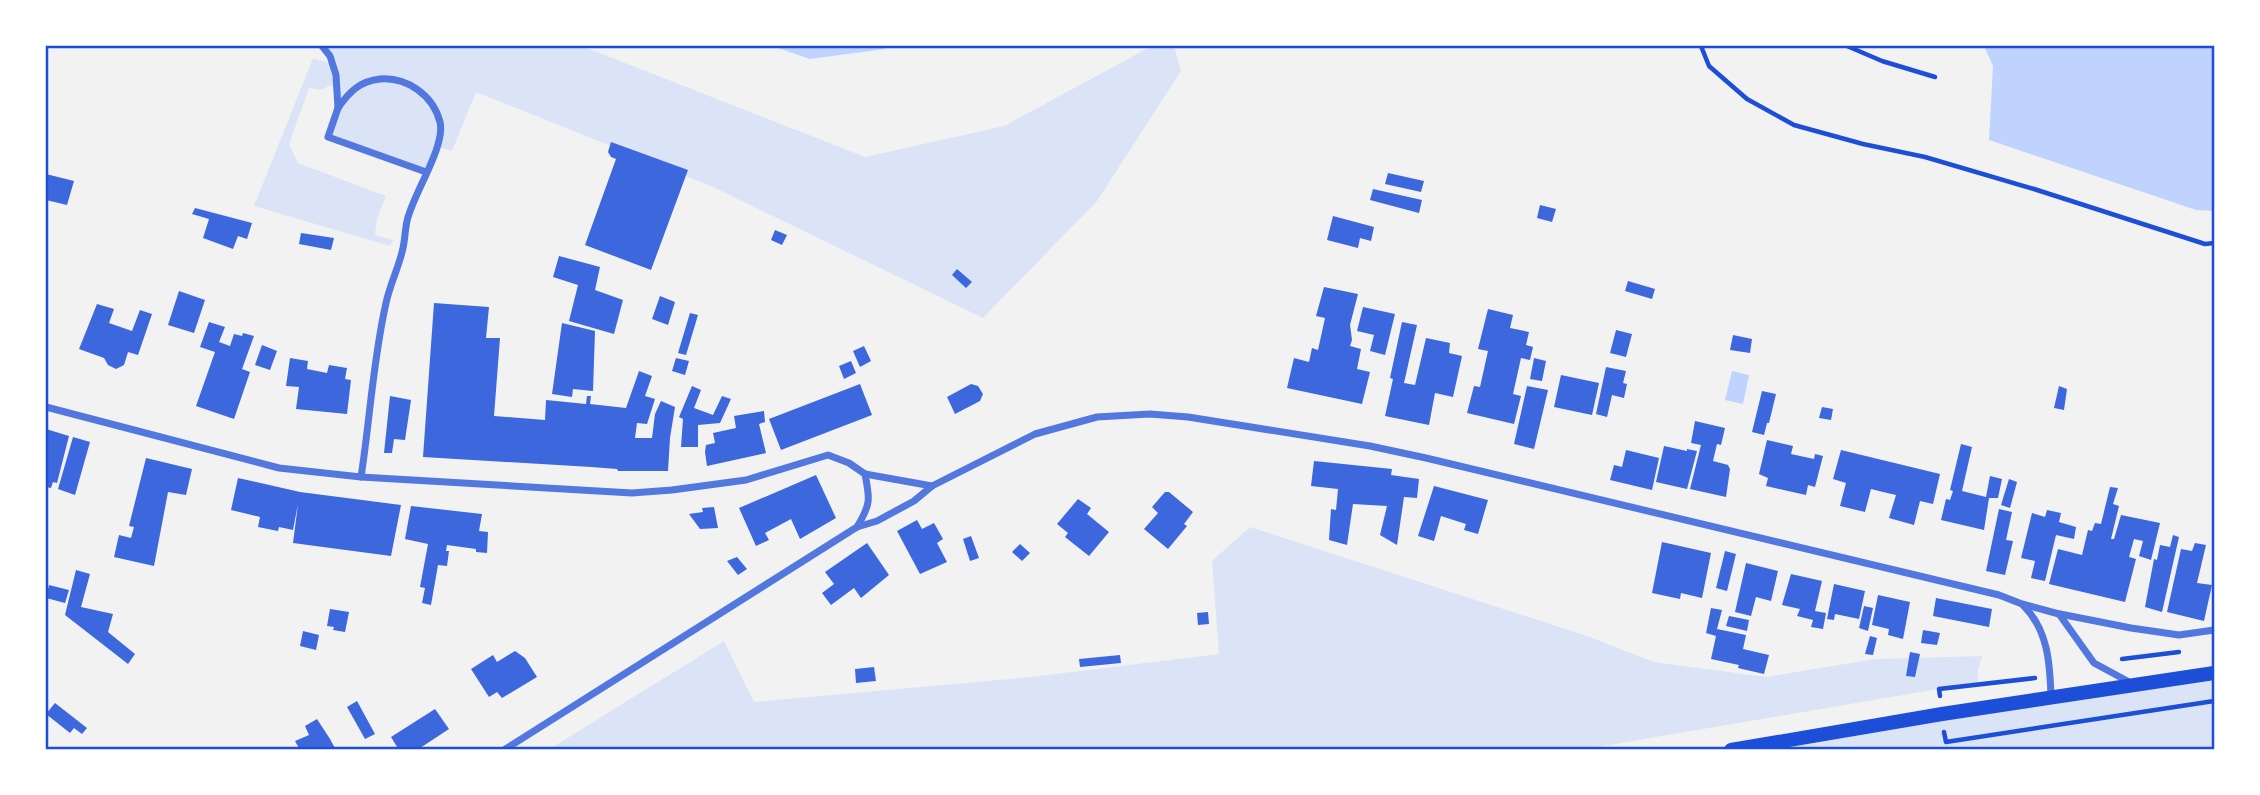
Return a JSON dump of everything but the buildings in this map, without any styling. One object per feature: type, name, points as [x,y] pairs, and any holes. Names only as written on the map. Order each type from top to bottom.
[{"type":"main road","points":[[1731,750],[2214,673]]},
{"type":"street","points":[[322,46],[330,56],[336,75],[338,108]]},
{"type":"street","points":[[361,477],[386,302],[403,248],[407,221],[439,147],[440,123],[428,98],[415,88],[397,80],[377,79],[362,83],[349,92],[338,108],[328,137],[426,172]]},
{"type":"street","points":[[46,407],[279,468],[361,477],[632,493],[746,480],[828,456],[838,457],[865,474],[932,486]]},
{"type":"street","points":[[504,750],[857,527],[877,521],[914,502],[932,486],[1035,434],[1064,425],[1116,415],[1188,417],[1370,446],[1999,595],[2059,614],[2179,635],[2214,630]]},
{"type":"street","points":[[857,527],[868,509],[870,496],[865,474]]},
{"type":"street","points":[[2022,604],[2036,618],[2046,644],[2051,698]]},
{"type":"street","points":[[2059,614],[2094,663],[2135,685]]},
{"type":"path","points":[[1701,46],[1709,66],[1747,99],[1794,125],[1961,167],[2214,245]]},
{"type":"path","points":[[1847,46],[1882,61],[1935,77]]},
{"type":"path","points":[[2094,663],[2188,651]]},
{"type":"path","points":[[1939,689],[2050,676]]},
{"type":"path","points":[[1945,743],[2214,701]]},
{"type":"shaded area","points":[[322,46],[582,46],[865,157],[1004,126],[1152,46],[1174,46],[1181,71],[1097,201],[983,318],[713,187],[476,92],[452,151],[439,147],[426,172],[328,137],[334,123],[336,87],[329,86],[321,90],[309,88],[289,144],[298,163],[386,196],[377,218],[375,235],[393,240],[390,246],[254,206],[313,58],[332,64]]},
{"type":"shaded area","points":[[1250,527],[1587,636],[1654,662],[1766,677],[1875,659],[1982,656],[1978,685],[1939,689],[1585,749],[548,750],[724,641],[754,702],[1031,677],[1219,654],[1212,561]]},
{"type":"shaded area","points":[[2214,673],[2214,749],[1731,750]]},
{"type":"water","points":[[772,46],[888,46],[885,49],[810,59]]},
{"type":"water","points":[[1984,46],[2214,46],[2214,211],[2196,210],[1989,140],[1993,66]]},
{"type":"water","points":[[1732,371],[1749,375],[1743,404],[1725,400]]}]
